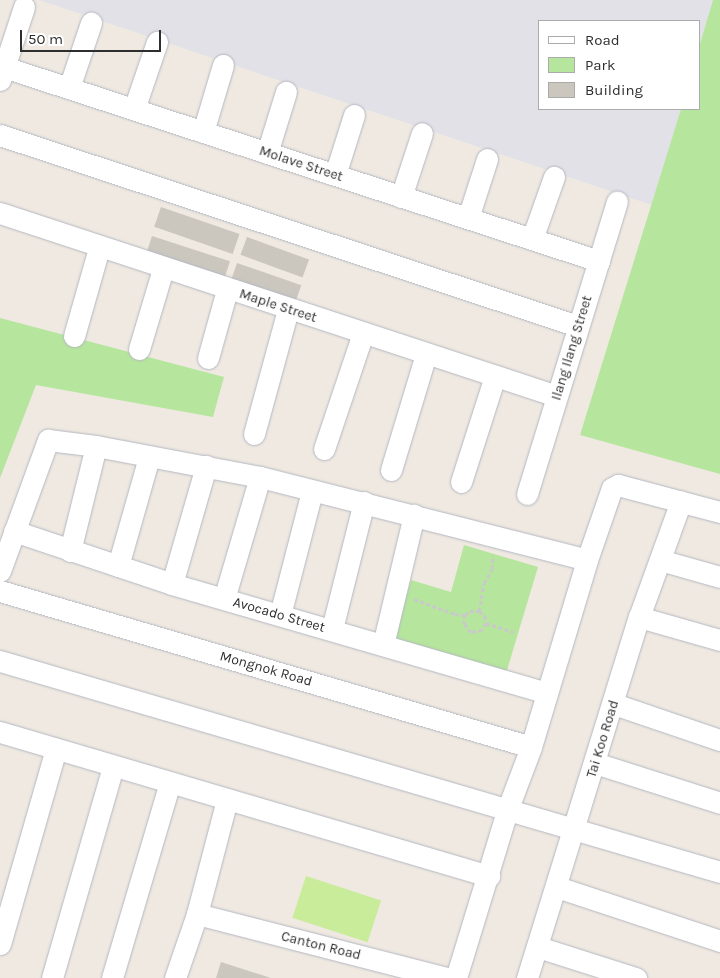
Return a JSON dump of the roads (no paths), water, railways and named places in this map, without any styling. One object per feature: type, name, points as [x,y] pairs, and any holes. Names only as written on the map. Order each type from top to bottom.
[{"type":"street","points":[[2,74],[24,7]]},
{"type":"street","points":[[69,88],[91,23]]},
{"type":"street","points":[[134,110],[158,42]]},
{"type":"street","points":[[203,132],[223,65]]},
{"type":"street","name":"Molave Street","points":[[2,74],[69,88],[599,261]]},
{"type":"street","points":[[267,153],[286,92]]},
{"type":"street","points":[[335,175],[354,115]]},
{"type":"street","points":[[401,197],[422,133]]},
{"type":"street","points":[[0,135],[578,326]]},
{"type":"street","points":[[468,218],[487,160]]},
{"type":"street","points":[[532,239],[554,177]]},
{"type":"street","name":"Ilang Ilang Street","points":[[527,494],[617,202]]},
{"type":"street","name":"Maple Street","points":[[0,213],[99,248],[557,396]]},
{"type":"street","points":[[74,336],[99,248]]},
{"type":"street","points":[[139,349],[163,269]]},
{"type":"street","points":[[208,358],[227,290]]},
{"type":"street","points":[[254,434],[288,310]]},
{"type":"street","points":[[324,449],[363,334]]},
{"type":"street","points":[[391,470],[426,354]]},
{"type":"street","points":[[461,482],[495,376]]},
{"type":"street","points":[[0,571],[48,440],[96,446],[260,477],[414,514],[587,560]]},
{"type":"street","points":[[70,551],[96,446]]},
{"type":"street","points":[[118,566],[149,457]]},
{"type":"street","points":[[172,584],[206,466]]},
{"type":"street","points":[[224,599],[260,477]]},
{"type":"street","points":[[456,978],[489,876],[508,808],[531,747],[587,560],[612,488],[618,485],[720,512]]},
{"type":"street","points":[[280,616],[312,491]]},
{"type":"street","name":"Tai Koo Road","points":[[528,978],[614,704],[639,617],[681,501]]},
{"type":"street","points":[[332,629],[364,502]]},
{"type":"street","points":[[383,645],[414,514]]},
{"type":"street","name":"Avocado Street","points":[[14,531],[172,584],[280,616],[332,629],[546,693]]},
{"type":"street","points":[[660,560],[720,577]]},
{"type":"street","name":"Mongnok Road","points":[[0,591],[531,747]]},
{"type":"street","points":[[639,617],[720,640]]},
{"type":"street","points":[[0,661],[576,827],[720,872]]},
{"type":"street","points":[[614,704],[720,740]]},
{"type":"street","points":[[0,732],[489,876]]},
{"type":"street","points":[[0,944],[56,749]]},
{"type":"street","points":[[595,763],[720,803]]},
{"type":"street","points":[[52,978],[113,766]]},
{"type":"street","points":[[112,978],[170,782]]},
{"type":"street","points":[[175,978],[197,914],[227,800]]},
{"type":"street","points":[[557,887],[720,941]]},
{"type":"street","name":"Canton Road","points":[[197,914],[446,978]]},
{"type":"street","points":[[538,947],[636,978]]}]
